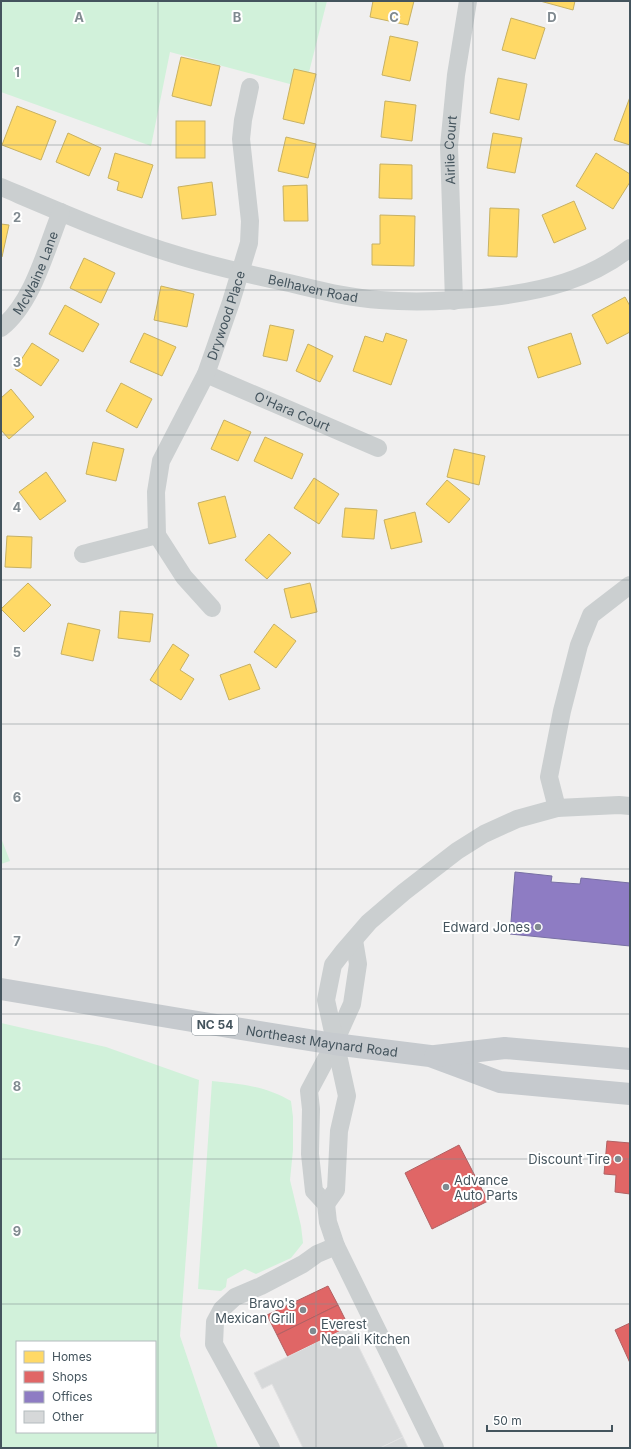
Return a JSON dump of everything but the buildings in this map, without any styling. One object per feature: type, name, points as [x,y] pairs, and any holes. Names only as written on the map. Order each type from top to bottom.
[{"type":"main road","name":"Northeast Maynard Road","points":[[1,988],[334,1044],[430,1056],[506,1048],[630,1059]]},
{"type":"main road","name":"Northeast Maynard Road","points":[[430,1056],[500,1082],[630,1094]]},
{"type":"street","name":"Airlie Court","points":[[454,301],[450,146],[456,75],[468,1]]},
{"type":"street","name":"Drywood Place","points":[[157,535],[156,492],[161,461],[206,374],[241,273],[249,243],[250,221],[241,139],[242,120],[250,86]]},
{"type":"street","name":"Belhaven Road","points":[[1,187],[61,212],[172,254],[241,273],[341,295],[378,300],[454,301],[521,293],[578,278],[602,266],[630,248]]},
{"type":"street","name":"McWaine Lane","points":[[1,328],[20,309],[31,288],[61,212]]},
{"type":"street","name":"O'Hara Court","points":[[206,374],[378,448]]},
{"type":"street","points":[[83,554],[157,535],[184,577],[212,608]]},
{"type":"street","points":[[557,808],[549,777],[562,711],[579,645],[591,615],[630,585]]},
{"type":"street","points":[[326,1204],[336,1190],[339,1131],[347,1096],[334,1044],[326,1000],[333,965],[369,922],[456,850],[484,834],[517,819],[557,808],[619,805],[630,806]]},
{"type":"street","points":[[354,940],[358,964],[352,1004],[334,1044],[309,1091],[311,1109],[310,1154],[314,1191],[326,1204],[328,1222],[336,1246],[435,1448]]},
{"type":"street","points":[[271,1448],[214,1344],[215,1322],[222,1309],[235,1297],[261,1286],[303,1264],[317,1254],[336,1246]]},
{"type":"green space","points":[[1,1],[327,1],[305,88],[170,52],[151,146],[1,92]]},
{"type":"green space","points":[[1,838],[10,861],[1,864]]},
{"type":"green space","points":[[1,1023],[106,1047],[199,1080],[180,1336],[218,1448],[1,1448]]},
{"type":"green space","points":[[212,1081],[262,1089],[291,1101],[293,1117],[293,1150],[290,1180],[301,1226],[303,1243],[291,1258],[256,1274],[245,1269],[227,1279],[226,1287],[221,1291],[198,1289]]},
{"type":"place","name":"Edward Jones","points":[[538,927]]},
{"type":"place","name":"Discount Tire","points":[[618,1159]]},
{"type":"place","name":"Advance Auto Parts","points":[[446,1187]]},
{"type":"place","name":"Bravo's Mexican Grill","points":[[303,1310]]},
{"type":"place","name":"Everest Nepali Kitchen","points":[[313,1331]]}]
